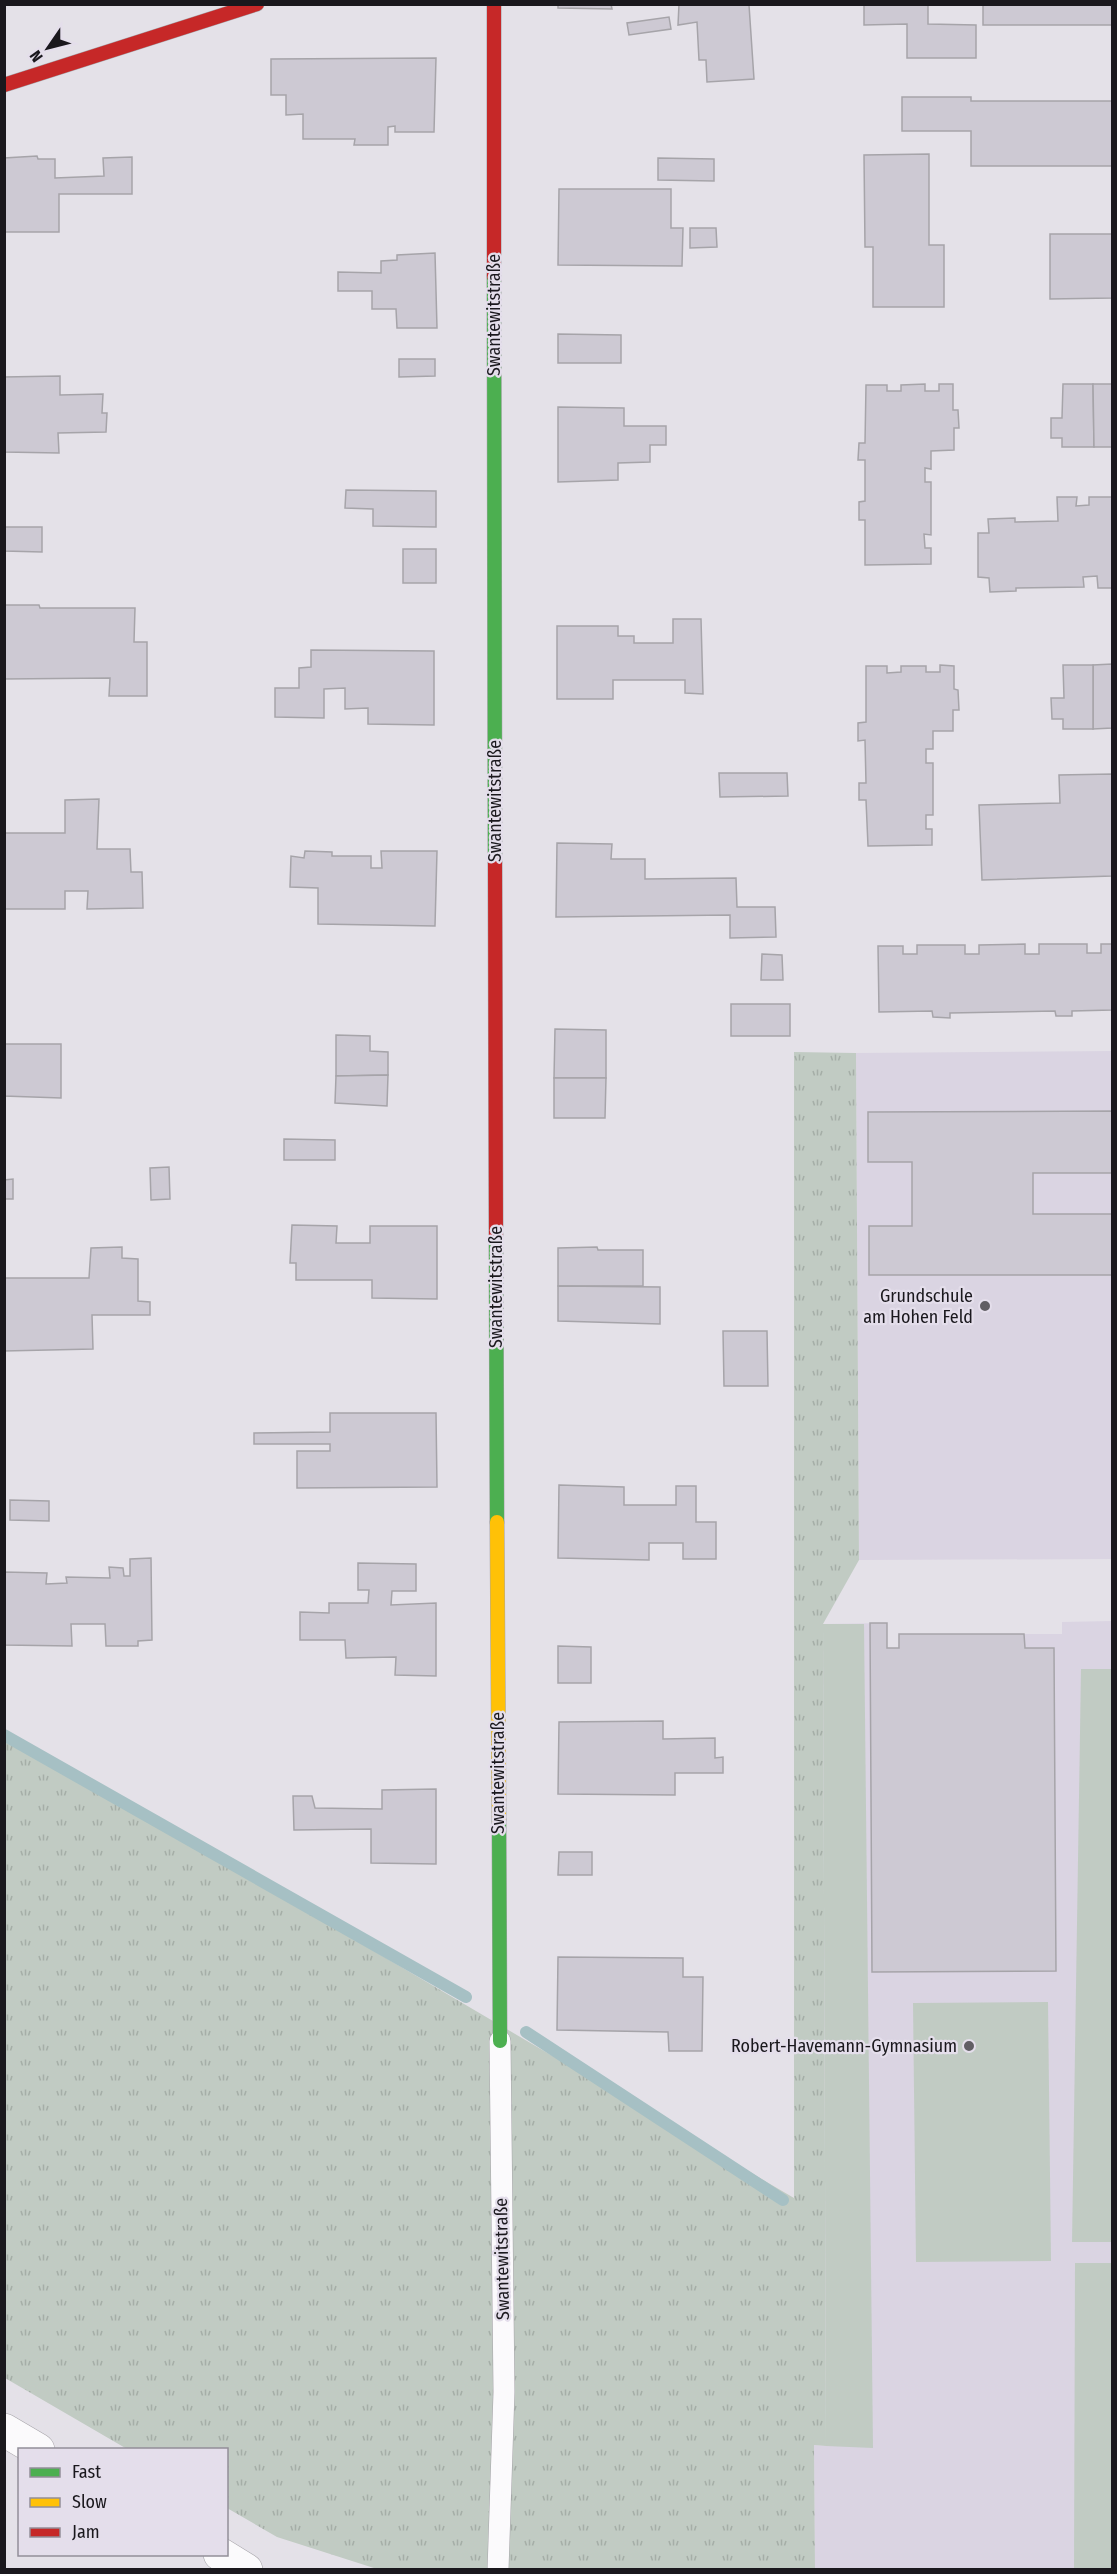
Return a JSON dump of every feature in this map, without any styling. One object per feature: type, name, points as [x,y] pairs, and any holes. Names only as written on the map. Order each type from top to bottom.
[{"type":"street","points":[[4,86],[257,4]]},
{"type":"street","name":"Swantewitstraße","points":[[494,4],[496,1401],[500,2041]]},
{"type":"street","points":[[4,2430],[35,2448]]},
{"type":"street","points":[[223,2556],[246,2570]]},
{"type":"lane","name":"Swantewitstraße","points":[[498,2570],[504,2392],[500,2041]]},
{"type":"shaded area","name":"Grundschule am Hohen Feld","points":[[1112,1051],[1112,1559],[859,1560],[856,1053]]},
{"type":"shaded area","name":"Robert-Havemann-Gymnasium","points":[[1112,1621],[1112,2569],[815,2569],[814,2445],[826,2446],[823,1624],[887,1623],[887,1648],[898,1648],[899,1634],[1062,1634],[1062,1622]]},
{"type":"green space","points":[[794,1052],[856,1053],[859,1560],[823,1624],[826,2446],[814,2445],[815,2569],[377,2569],[277,2537],[228,2509],[228,2448],[125,2448],[5,2378],[5,1734],[794,2198]]},
{"type":"green space","points":[[823,1624],[864,1624],[873,2448],[826,2446]]},
{"type":"green space","points":[[1081,1669],[1112,1669],[1112,2242],[1072,2242]]},
{"type":"green space","points":[[1048,2002],[1051,2261],[916,2262],[913,2003]]},
{"type":"green space","points":[[1075,2263],[1112,2263],[1112,2569],[1074,2569]]},
{"type":"building","points":[[558,4],[611,4],[612,9],[558,8]]},
{"type":"building","points":[[679,4],[752,4],[749,5],[754,79],[707,82],[706,60],[699,60],[697,22],[678,25]]},
{"type":"building","points":[[864,4],[928,4],[928,24],[976,25],[976,58],[907,58],[907,24],[864,25]]},
{"type":"building","points":[[983,4],[1112,4],[1112,25],[983,25]]},
{"type":"building","points":[[669,17],[671,29],[629,35],[627,23]]},
{"type":"building","points":[[436,58],[434,132],[395,132],[395,126],[388,127],[388,145],[354,145],[355,139],[303,139],[303,114],[286,115],[286,95],[271,95],[271,59]]},
{"type":"building","points":[[902,97],[971,97],[971,101],[1112,101],[1112,166],[971,166],[971,131],[902,131]]},
{"type":"building","points":[[929,154],[929,245],[944,245],[944,307],[873,307],[873,247],[865,247],[864,155]]},
{"type":"building","points":[[37,156],[38,159],[55,159],[55,178],[104,176],[103,158],[132,157],[132,194],[59,194],[59,232],[4,232],[4,158]]},
{"type":"building","points":[[658,158],[714,159],[714,181],[658,180]]},
{"type":"building","points":[[559,189],[671,189],[671,228],[683,228],[682,266],[558,265]]},
{"type":"building","points":[[690,228],[716,228],[717,247],[690,248]]},
{"type":"building","points":[[1050,234],[1112,234],[1112,298],[1050,299]]},
{"type":"building","points":[[435,253],[437,328],[397,328],[396,309],[372,309],[372,291],[338,291],[338,272],[381,273],[381,261],[397,260],[397,255]]},
{"type":"building","points":[[558,334],[621,335],[621,363],[558,363]]},
{"type":"building","points":[[399,359],[435,359],[435,376],[399,377]]},
{"type":"building","points":[[60,376],[60,395],[103,394],[102,413],[107,413],[106,432],[58,433],[59,453],[4,452],[4,377]]},
{"type":"building","points":[[925,384],[925,391],[939,391],[939,384],[953,384],[953,410],[958,410],[959,428],[954,428],[954,450],[931,451],[931,469],[925,468],[925,482],[931,482],[931,535],[924,534],[925,548],[931,548],[931,564],[865,565],[865,520],[859,520],[859,502],[865,501],[865,460],[858,460],[859,443],[865,443],[866,385],[887,385],[887,391],[901,391],[901,385]]},
{"type":"building","points":[[1063,384],[1093,384],[1094,447],[1062,447],[1062,438],[1051,438],[1051,418],[1062,418]]},
{"type":"building","points":[[1093,384],[1112,384],[1112,447],[1094,447]]},
{"type":"building","points":[[558,407],[624,408],[624,426],[666,426],[666,445],[650,445],[650,462],[618,463],[618,480],[558,482]]},
{"type":"building","points":[[346,490],[436,491],[436,527],[373,526],[373,509],[345,508]]},
{"type":"building","points":[[1057,497],[1077,497],[1076,506],[1089,505],[1089,497],[1112,497],[1112,588],[1098,588],[1097,576],[1083,577],[1084,587],[1016,588],[1016,591],[990,592],[989,578],[978,577],[978,533],[989,533],[988,519],[1015,518],[1015,522],[1058,521]]},
{"type":"building","points":[[4,527],[42,527],[42,552],[4,551]]},
{"type":"building","points":[[403,549],[436,549],[436,583],[403,583]]},
{"type":"building","points":[[4,605],[39,605],[40,608],[135,608],[134,642],[147,642],[147,696],[109,696],[110,678],[4,679]]},
{"type":"building","points":[[673,619],[701,619],[703,694],[685,693],[685,680],[613,680],[613,699],[557,699],[557,626],[618,626],[618,636],[634,636],[634,643],[673,643]]},
{"type":"building","points":[[311,650],[434,651],[434,725],[368,724],[368,708],[345,709],[345,688],[324,689],[324,718],[275,717],[275,688],[299,688],[299,668],[311,667]]},
{"type":"building","points":[[1112,664],[1112,728],[1093,729],[1093,665]]},
{"type":"building","points":[[940,665],[954,666],[954,689],[958,690],[959,710],[953,710],[953,731],[933,731],[933,749],[926,749],[926,763],[933,763],[933,815],[926,815],[926,829],[932,829],[932,845],[868,846],[866,800],[859,800],[859,783],[866,783],[865,740],[858,741],[858,723],[866,722],[866,666],[887,666],[887,673],[901,672],[901,666],[926,666],[926,672],[940,672]]},
{"type":"building","points":[[1063,665],[1093,665],[1093,729],[1063,729],[1063,719],[1052,719],[1051,698],[1064,698]]},
{"type":"building","points":[[719,773],[787,773],[788,796],[720,797]]},
{"type":"building","points":[[1112,774],[1112,876],[982,880],[979,805],[1060,803],[1059,775]]},
{"type":"building","points":[[99,799],[97,849],[130,849],[131,872],[142,872],[143,908],[87,909],[88,891],[65,891],[65,909],[4,909],[4,833],[65,833],[65,800]]},
{"type":"building","points":[[557,843],[612,844],[611,859],[645,859],[645,879],[736,878],[737,907],[775,907],[776,937],[730,938],[730,915],[556,917]]},
{"type":"building","points":[[305,851],[332,852],[332,856],[371,856],[371,868],[382,868],[381,851],[437,851],[435,926],[318,924],[318,888],[290,887],[291,856],[304,858]]},
{"type":"building","points":[[1025,944],[1025,954],[1039,954],[1039,944],[1087,944],[1087,953],[1101,953],[1101,944],[1112,944],[1112,1010],[1072,1011],[1072,1016],[1056,1016],[1055,1011],[950,1013],[950,1018],[933,1017],[932,1011],[879,1012],[878,946],[903,946],[903,954],[917,954],[917,945],[965,945],[965,954],[979,954],[979,945]]},
{"type":"building","points":[[762,954],[782,955],[783,980],[761,980]]},
{"type":"building","points":[[731,1004],[790,1004],[790,1036],[731,1036]]},
{"type":"building","points":[[555,1029],[606,1030],[606,1078],[554,1078]]},
{"type":"building","points":[[336,1035],[370,1036],[370,1051],[388,1052],[388,1075],[336,1076]]},
{"type":"building","points":[[4,1044],[61,1044],[61,1098],[4,1096]]},
{"type":"building","points":[[388,1075],[387,1106],[335,1103],[336,1076]]},
{"type":"building","points":[[554,1078],[606,1078],[605,1118],[554,1118]]},
{"type":"building","points":[[1112,1111],[1112,1173],[1033,1173],[1033,1214],[1112,1214],[1112,1275],[869,1275],[869,1226],[912,1226],[912,1162],[868,1162],[868,1112]]},
{"type":"building","points":[[284,1139],[335,1140],[335,1160],[284,1160]]},
{"type":"building","points":[[169,1167],[170,1199],[151,1200],[150,1168]]},
{"type":"building","points":[[13,1179],[13,1199],[4,1199],[4,1180]]},
{"type":"building","points":[[292,1225],[337,1226],[336,1243],[370,1243],[370,1226],[437,1226],[437,1299],[372,1298],[372,1280],[296,1280],[296,1263],[290,1263]]},
{"type":"building","points":[[122,1247],[122,1258],[138,1259],[138,1301],[150,1302],[150,1315],[92,1315],[93,1349],[4,1351],[4,1278],[89,1278],[91,1248]]},
{"type":"building","points":[[597,1247],[598,1250],[643,1250],[643,1286],[558,1286],[558,1248]]},
{"type":"building","points":[[558,1286],[660,1287],[660,1324],[558,1321]]},
{"type":"building","points":[[723,1331],[767,1331],[768,1386],[724,1386]]},
{"type":"building","points":[[330,1413],[436,1413],[437,1487],[297,1488],[297,1451],[330,1451],[330,1444],[254,1444],[254,1433],[330,1432]]},
{"type":"building","points":[[559,1485],[624,1487],[624,1505],[676,1505],[676,1486],[696,1486],[696,1522],[716,1522],[716,1559],[683,1559],[683,1543],[649,1543],[649,1560],[558,1558]]},
{"type":"building","points":[[10,1500],[49,1501],[49,1521],[10,1520]]},
{"type":"building","points":[[151,1558],[152,1640],[138,1641],[138,1646],[106,1646],[105,1624],[71,1624],[72,1646],[4,1645],[4,1572],[47,1573],[46,1584],[67,1583],[66,1577],[110,1578],[109,1567],[123,1568],[124,1576],[130,1576],[130,1559]]},
{"type":"building","points":[[358,1563],[416,1564],[416,1591],[392,1591],[391,1605],[436,1603],[436,1676],[395,1675],[396,1657],[346,1658],[345,1640],[300,1640],[300,1612],[329,1613],[329,1603],[368,1603],[369,1590],[358,1590]]},
{"type":"building","points":[[870,1623],[887,1623],[887,1648],[899,1648],[899,1634],[1024,1634],[1025,1648],[1054,1648],[1056,1971],[872,1972]]},
{"type":"building","points":[[558,1646],[591,1647],[591,1683],[558,1683]]},
{"type":"building","points":[[663,1721],[663,1739],[715,1738],[715,1758],[723,1757],[723,1773],[675,1773],[675,1795],[558,1794],[559,1722]]},
{"type":"building","points":[[436,1789],[436,1864],[371,1863],[371,1829],[294,1830],[293,1796],[312,1796],[315,1808],[382,1809],[382,1790]]},
{"type":"building","points":[[559,1852],[592,1852],[592,1875],[558,1875]]},
{"type":"building","points":[[558,1957],[683,1958],[683,1977],[703,1977],[702,2051],[669,2051],[668,2032],[557,2030]]},
{"type":"waterway","points":[[4,1735],[466,1997]]},
{"type":"waterway","points":[[526,2032],[783,2200]]},
{"type":"traffic: fast","points":[[494,276],[495,862]]},
{"type":"traffic: fast","points":[[496,1238],[497,1522]]},
{"type":"traffic: fast","points":[[499,1820],[500,2041]]},
{"type":"traffic: slow","points":[[497,1522],[499,1820]]},
{"type":"traffic: jam","points":[[4,85],[257,4]]},
{"type":"traffic: jam","points":[[494,4],[494,276]]},
{"type":"traffic: jam","points":[[495,862],[496,1238]]},
{"type":"place","name":"Grundschule am Hohen Feld","points":[[985,1306]]},
{"type":"place","name":"Robert-Havemann-Gymnasium","points":[[969,2046]]}]
